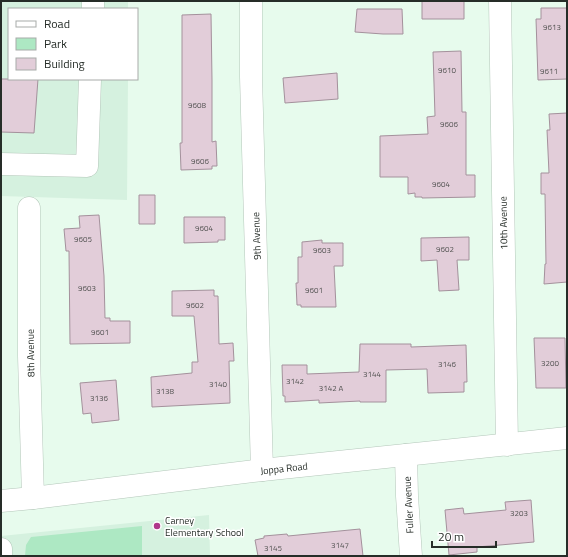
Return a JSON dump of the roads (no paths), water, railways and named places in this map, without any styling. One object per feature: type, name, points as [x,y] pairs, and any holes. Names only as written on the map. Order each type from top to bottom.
[{"type":"street","name":"9th Avenue","points":[[251,1],[251,77],[262,470]]},
{"type":"street","name":"10th Avenue","points":[[500,1],[507,445]]},
{"type":"street","points":[[1,164],[87,166],[90,80]]},
{"type":"street","name":"8th Avenue","points":[[29,208],[29,356],[34,498]]},
{"type":"street","name":"Joppa Road","points":[[1,501],[262,470],[567,438]]},
{"type":"street","name":"Fuller Avenue","points":[[406,455],[411,556]]},
{"type":"street","points":[[1,549],[2,556]]},
{"type":"place","name":"Carney Elementary School","points":[[157,526]]}]
